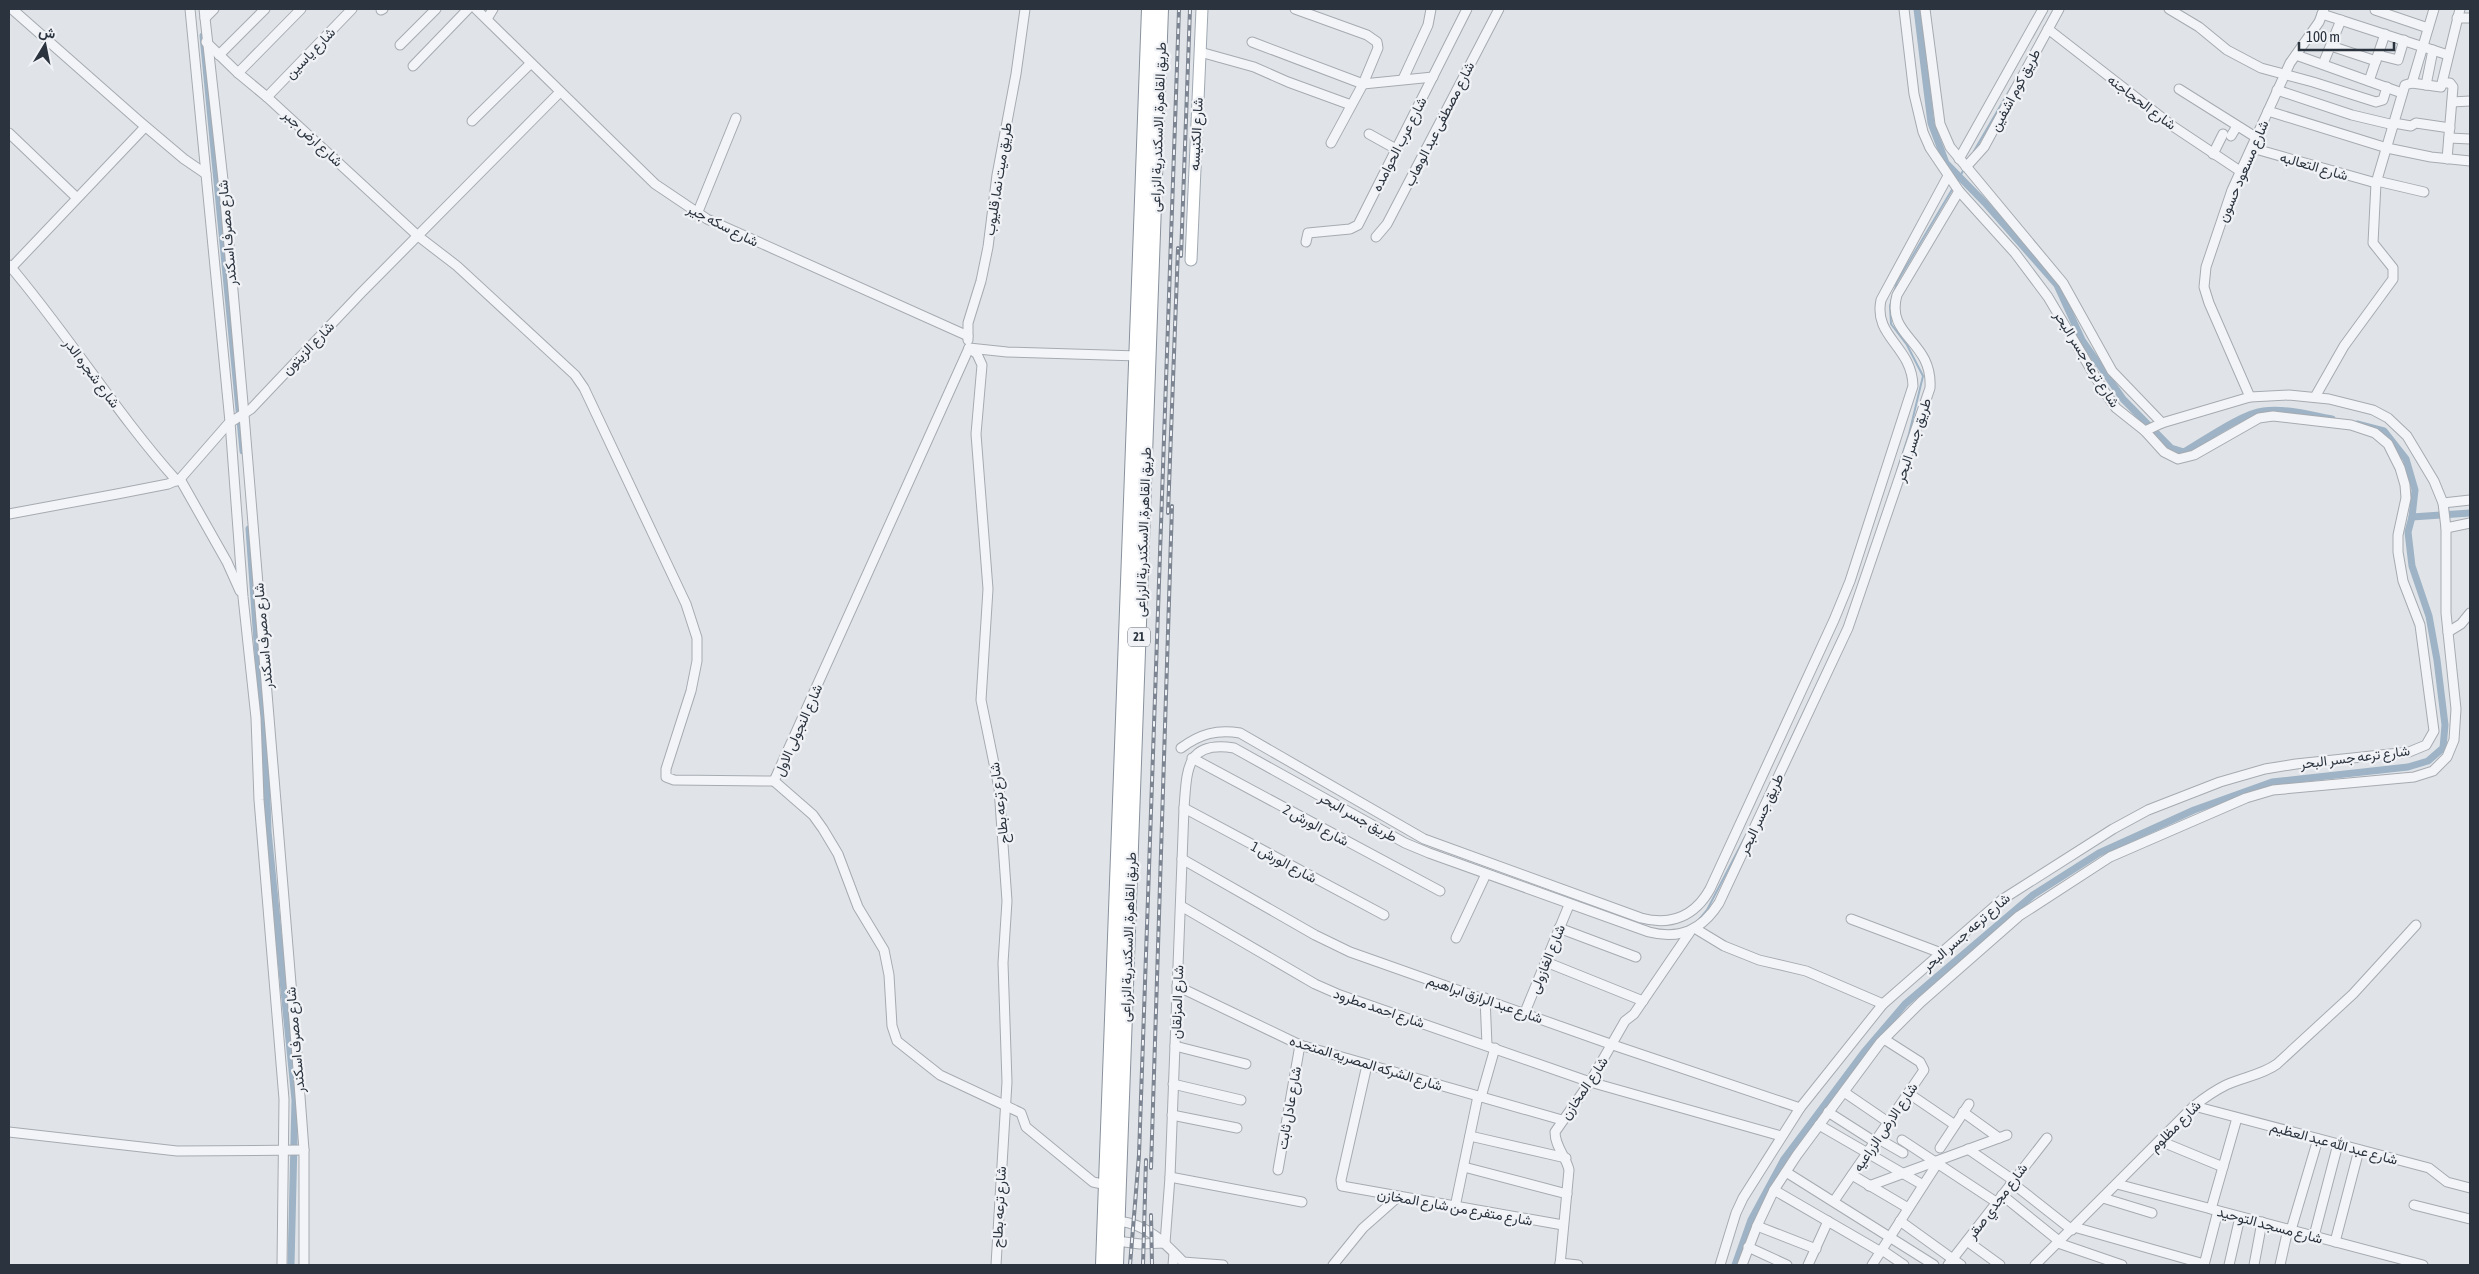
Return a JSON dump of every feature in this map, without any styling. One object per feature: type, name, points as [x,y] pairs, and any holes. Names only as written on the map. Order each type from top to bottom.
[{"type":"highway","name":"طريق القاهرة, الاسكندرية الزراعى","points":[[1103,1265],[1138,356],[1149,9]]},
{"type":"highway","name":"طريق القاهرة, الاسكندرية الزراعى","points":[[1116,1265],[1161,9]]},
{"type":"main road","name":"شارع الكنيسه","points":[[1191,260],[1202,9]]},
{"type":"street","points":[[12,9],[143,125],[184,159],[206,174]]},
{"type":"street","name":"شارع مصرف اسكندر","points":[[190,9],[230,422],[243,597],[256,718],[259,800],[284,1099],[282,1265]]},
{"type":"street","points":[[204,14],[214,9]]},
{"type":"street","points":[[219,55],[265,9]]},
{"type":"street","points":[[238,73],[301,9]]},
{"type":"street","name":"شارع ياسين","points":[[268,97],[352,9]]},
{"type":"street","points":[[400,45],[436,9]]},
{"type":"street","points":[[413,66],[468,9]]},
{"type":"street","name":"شارع سكه جير","points":[[476,9],[530,64],[655,184],[697,214],[968,336]]},
{"type":"street","points":[[487,19],[493,9]]},
{"type":"street","name":"طريق ميت نما, قليوب","points":[[969,348],[968,322],[981,281],[988,248],[997,176],[1016,74],[1025,9]]},
{"type":"street","points":[[1295,9],[1367,36],[1377,42],[1378,48],[1363,84],[1331,144]]},
{"type":"street","points":[[1403,79],[1428,25],[1431,9]]},
{"type":"street","name":"شارع عرب الحوامده","points":[[1306,242],[1308,233],[1350,229],[1358,224],[1467,9]]},
{"type":"street","name":"شارع مصطفى عبد الوهاب","points":[[1376,237],[1387,224],[1499,9]]},
{"type":"street","name":"شارع ترعه جسر البحر","points":[[1720,1265],[1743,1198],[1800,1108],[1883,1004],[2003,899],[2087,844],[2148,810],[2220,782],[2258,771],[2312,762],[2409,752],[2426,745],[2432,736],[2433,725],[2420,625],[2403,581],[2398,552],[2398,535],[2406,498],[2405,485],[2400,468],[2388,444],[2375,433],[2351,425],[2273,416],[2259,418],[2194,455],[2178,459],[2164,452],[2146,430],[2136,426],[2116,408],[2048,297],[2026,267],[1959,191],[1930,148],[1919,116],[1904,9]]},
{"type":"street","name":"شارع ترعه جسر البحر","points":[[1742,1265],[1748,1247],[1774,1190],[1828,1112],[1884,1039],[1921,1002],[2019,916],[2093,866],[2128,847],[2260,793],[2414,777],[2426,774],[2440,766],[2452,747],[2456,729],[2445,595],[2446,528],[2442,503],[2434,481],[2401,429],[2388,418],[2373,410],[2315,397],[2270,395],[2250,397],[2160,424],[2112,372],[2063,283],[1950,147],[1940,124],[1925,9]]},
{"type":"street","points":[[1960,159],[2043,9]]},
{"type":"street","name":"طريق كوم اشفين","points":[[1966,167],[1984,147],[2059,9]]},
{"type":"street","points":[[2169,9],[2243,60],[2284,76],[2313,82],[2379,103],[2383,100],[2387,87]]},
{"type":"street","points":[[2412,83],[2434,9]]},
{"type":"street","points":[[2375,10],[2428,28]]},
{"type":"street","points":[[2323,11],[2341,20],[2448,55]]},
{"type":"street","name":"شارع مسعود حسون","points":[[2250,397],[2204,288],[2211,248],[2240,171],[2257,138],[2284,76],[2323,11]]},
{"type":"street","points":[[2315,397],[2344,346],[2393,279],[2393,268],[2373,243],[2377,182],[2402,93],[2407,84],[2412,83],[2440,88],[2443,83],[2458,13],[2470,18]]},
{"type":"street","name":"شارع مصرف اسكندر","points":[[204,14],[224,189],[226,229],[244,414],[304,1150],[304,1265]]},
{"type":"street","points":[[2324,64],[2341,20]]},
{"type":"street","name":"شارع الحجاجنه","points":[[2048,29],[2213,154],[2240,171]]},
{"type":"street","points":[[2369,81],[2385,34]]},
{"type":"street","points":[[2331,46],[2377,58],[2398,60],[2404,40]]},
{"type":"street","name":"شارع ارض جبر","points":[[206,42],[418,236],[458,266],[579,381],[686,604],[697,638],[698,662],[686,708],[666,769],[666,777],[674,780],[774,781]]},
{"type":"street","points":[[1252,42],[1363,84],[1433,77]]},
{"type":"street","points":[[2426,85],[2433,50]]},
{"type":"street","points":[[1200,52],[1254,67],[1288,82],[1351,104]]},
{"type":"street","points":[[2296,55],[2402,93]]},
{"type":"street","points":[[472,121],[530,64]]},
{"type":"street","points":[[2443,83],[2452,85],[2447,159]]},
{"type":"street","points":[[2179,89],[2257,138]]},
{"type":"street","points":[[2278,90],[2352,115],[2394,124],[2411,126],[2416,123],[2450,128]]},
{"type":"street","name":"شارع الزيتون","points":[[178,480],[230,422],[244,414],[560,92]]},
{"type":"street","points":[[2452,102],[2470,101]]},
{"type":"street","points":[[2268,111],[2387,148],[2447,159],[2470,161]]},
{"type":"street","points":[[697,214],[736,118]]},
{"type":"street","points":[[10,265],[143,125]]},
{"type":"street","points":[[2213,154],[2227,135],[2237,126]]},
{"type":"street","points":[[9,134],[75,196]]},
{"type":"street","points":[[1369,134],[1396,149]]},
{"type":"street","points":[[2449,138],[2470,140]]},
{"type":"street","name":"شارع التعالبه","points":[[2252,148],[2377,182],[2424,192]]},
{"type":"street","name":"طريق جسر البحر","points":[[1181,748],[1203,734],[1216,731],[1240,733],[1424,840],[1641,918],[1662,922],[1682,918],[1694,911],[1704,901],[1715,879],[1834,620],[1911,395],[1913,381],[1910,366],[1906,357],[1883,327],[1880,307],[1884,294],[1948,176]]},
{"type":"street","name":"طريق جسر البحر","points":[[1191,759],[1213,747],[1234,748],[1406,843],[1569,905],[1658,934],[1678,935],[1693,930],[1713,912],[1727,886],[1848,628],[1927,399],[1931,377],[1928,366],[1918,347],[1898,324],[1895,305],[1897,295],[1959,191]]},
{"type":"street","name":"شارع شجره الدر","points":[[10,265],[45,307],[64,336],[150,451],[178,480],[227,562],[243,597]]},
{"type":"street","points":[[969,348],[1007,352],[1138,356]]},
{"type":"street","name":"شارع النجولى الاول","points":[[969,348],[774,781],[813,815],[829,837],[838,854],[858,907],[884,950],[889,975],[892,1026],[897,1041],[940,1075],[1004,1107],[1021,1113],[1026,1127],[1094,1182],[1107,1185]]},
{"type":"street","name":"شارع ترعه بطاح","points":[[969,348],[977,354],[982,364],[976,434],[988,589],[981,700],[998,778],[1006,866],[1007,920],[1004,969],[1007,1066],[996,1265]]},
{"type":"street","points":[[2146,430],[2160,424]]},
{"type":"street","points":[[9,514],[117,494],[178,480]]},
{"type":"street","points":[[2442,503],[2470,500]]},
{"type":"street","points":[[2446,528],[2470,523]]},
{"type":"street","points":[[2448,632],[2461,624],[2470,613]]},
{"type":"street","name":"شارع المزلقان","points":[[1165,1243],[1170,1177],[1184,808],[1187,769],[1191,759]]},
{"type":"street","name":"شارع الورش 2","points":[[1191,759],[1440,891]]},
{"type":"street","name":"شارع الورش 1","points":[[1184,808],[1384,915]]},
{"type":"street","name":"شارع عبد الرازق ابراهيم","points":[[1182,859],[1340,948],[1486,998],[1613,1045],[1800,1108]]},
{"type":"street","points":[[1456,938],[1486,874]]},
{"type":"street","points":[[1715,879],[1727,886]]},
{"type":"street","name":"شارع الغازولى","points":[[1525,1012],[1569,905]]},
{"type":"street","name":"شارع احمد مطرود","points":[[1180,906],[1335,993],[1590,1082],[1781,1136]]},
{"type":"street","points":[[1852,919],[1941,953]]},
{"type":"street","name":"شارع مظلوم","points":[[2038,1264],[2194,1106],[2207,1095],[2227,1085],[2268,1070],[2277,1064],[2353,994],[2416,924]]},
{"type":"street","points":[[1559,928],[1636,957]]},
{"type":"street","points":[[1693,930],[1724,946],[1759,960],[1798,969],[1883,1004]]},
{"type":"street","name":"شارع المخازن","points":[[1560,1264],[1569,1170],[1566,1158],[1555,1138],[1555,1132],[1590,1082],[1625,1022],[1634,1014],[1693,930]]},
{"type":"street","points":[[1546,962],[1643,1000]]},
{"type":"street","name":"شارع الشركه المصريه المتحده","points":[[1177,986],[1300,1045],[1562,1120]]},
{"type":"street","points":[[1455,1207],[1491,1046],[1486,998]]},
{"type":"street","name":"شارع الارض الزراعيه","points":[[1834,1202],[1923,1072],[1924,1067],[1884,1039]]},
{"type":"street","name":"شارع عادل ثابت","points":[[1278,1170],[1300,1045]]},
{"type":"street","points":[[1175,1046],[1246,1064]]},
{"type":"street","name":"شارع متفرع من شارع المخازن","points":[[1367,1065],[1341,1180],[1342,1186],[1563,1226]]},
{"type":"street","points":[[1173,1084],[1241,1100]]},
{"type":"street","points":[[1844,1092],[1888,1122]]},
{"type":"street","points":[[1908,1093],[1955,1125]]},
{"type":"street","points":[[1940,1148],[1969,1104]]},
{"type":"street","name":"شارع عبد الله عبد العظيم","points":[[2194,1106],[2429,1168],[2447,1182],[2470,1188]]},
{"type":"street","points":[[1828,1112],[1876,1140],[1903,1153]]},
{"type":"street","points":[[1869,1186],[2003,1137],[1963,1112]]},
{"type":"street","points":[[1172,1115],[1237,1128]]},
{"type":"street","points":[[1968,1149],[2073,1229],[2204,1265],[2222,1167],[2237,1118]]},
{"type":"street","points":[[1819,1125],[1923,1185]]},
{"type":"street","points":[[9,1132],[177,1152],[304,1150]]},
{"type":"street","points":[[1470,1136],[1566,1158]]},
{"type":"street","name":"شارع مجدي صقر","points":[[1951,1262],[2046,1138]]},
{"type":"street","points":[[2280,1265],[2318,1139]]},
{"type":"street","points":[[1902,1140],[1935,1162],[1999,1198],[2059,1242],[2104,1263],[2122,1265]]},
{"type":"street","points":[[2160,1141],[2222,1167]]},
{"type":"street","points":[[2314,1236],[2338,1144]]},
{"type":"street","points":[[2335,1242],[2359,1150]]},
{"type":"street","points":[[1872,1265],[1923,1185],[1935,1162]]},
{"type":"street","points":[[1464,1167],[1567,1194]]},
{"type":"street","points":[[1786,1172],[1934,1265]]},
{"type":"street","points":[[1852,1175],[1908,1208]]},
{"type":"street","points":[[1170,1177],[1302,1202]]},
{"type":"street","name":"شارع مسجد التوحيد","points":[[2117,1184],[2423,1265]]},
{"type":"street","points":[[1774,1190],[1904,1265]]},
{"type":"street","points":[[1333,1265],[1363,1228],[1398,1197]]},
{"type":"street","points":[[2103,1198],[2152,1213]]},
{"type":"street","points":[[2414,1205],[2470,1219]]},
{"type":"street","points":[[2229,1265],[2240,1217]]},
{"type":"street","points":[[1119,1221],[1144,1228],[1165,1243],[1181,1264],[1223,1265]]},
{"type":"street","points":[[1808,1265],[1828,1221]]},
{"type":"street","points":[[1900,1221],[1951,1262],[1961,1265]]},
{"type":"street","points":[[2254,1265],[2262,1222]]},
{"type":"street","points":[[1757,1226],[1816,1249]]},
{"type":"street","points":[[1117,1241],[1143,1244],[1165,1243]]},
{"type":"street","points":[[1967,1241],[2000,1265]]},
{"type":"street","points":[[1748,1247],[1788,1265]]},
{"type":"street","points":[[1560,1264],[1578,1265]]},
{"type":"waterway","points":[[1917,9],[1931,123],[1946,163],[1985,203],[2057,285],[2082,340],[2123,399],[2171,448],[2184,452],[2234,422],[2263,411],[2289,411],[2332,419]]},
{"type":"waterway","points":[[203,36],[243,451]]},
{"type":"waterway","points":[[1974,151],[2012,86]]},
{"type":"waterway","points":[[1957,182],[1964,169]]},
{"type":"waterway","points":[[1897,471],[1909,434],[1923,376],[1907,345],[1891,324],[1890,306],[1897,282],[1953,188]]},
{"type":"waterway","points":[[1735,1265],[1751,1220],[1784,1159],[1864,1052],[1905,1004],[2033,895],[2099,853],[2194,810],[2272,782],[2408,767],[2428,761],[2443,748],[2445,725],[2437,660],[2429,616],[2412,566],[2408,532],[2415,490],[2406,459],[2384,431],[2357,424]]},
{"type":"waterway","points":[[2412,517],[2470,513]]},
{"type":"waterway","points":[[249,529],[266,768],[268,831],[295,1100],[291,1265]]},
{"type":"waterway","points":[[1785,752],[1845,625]]},
{"type":"waterway","points":[[1697,922],[1707,910],[1745,837]]},
{"type":"railway","points":[[1130,1265],[1139,1155],[1179,9]]},
{"type":"railway","points":[[1181,256],[1190,9]]},
{"type":"railway","points":[[1168,513],[1178,248]]},
{"type":"railway","points":[[1151,1168],[1172,506]]},
{"type":"railway","points":[[1143,1265],[1146,1160]]},
{"type":"railway","points":[[1151,1215],[1152,1265]]}]
